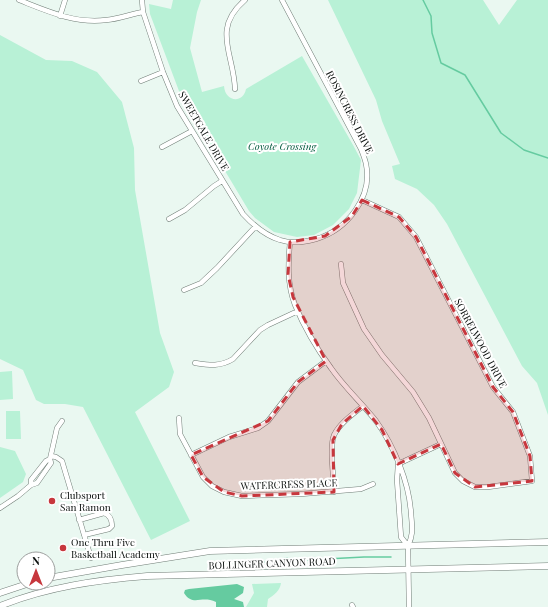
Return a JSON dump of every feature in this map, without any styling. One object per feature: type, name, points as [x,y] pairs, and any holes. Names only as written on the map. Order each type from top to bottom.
[{"type":"main road","name":"BOLLINGER CANYON ROAD","points":[[56,577],[210,551],[548,542]]},
{"type":"main road","name":"BOLLINGER CANYON ROAD","points":[[0,606],[34,594],[60,588],[122,578],[147,576],[548,566]]},
{"type":"main road","points":[[0,593],[16,588]]},
{"type":"street","points":[[19,0],[60,16],[91,21],[107,20],[143,12]]},
{"type":"street","points":[[60,16],[65,0]]},
{"type":"street","name":"SWEETGALE DRIVE","points":[[142,0],[143,12],[177,106],[222,181],[243,214],[255,227],[280,240],[290,242]]},
{"type":"street","points":[[236,89],[235,76],[226,43],[226,30],[239,5],[245,0]]},
{"type":"street","name":"ROSINCRESS DRIVE","points":[[282,0],[361,149],[366,164],[367,181],[362,200],[352,216],[340,228],[325,236],[309,241],[290,242]]},
{"type":"street","points":[[140,81],[164,72]]},
{"type":"street","points":[[162,147],[192,131]]},
{"type":"street","points":[[169,219],[185,210],[222,181]]},
{"type":"street","name":"SORRELWOOD DRIVE","points":[[362,200],[399,217],[416,238],[493,387],[513,412],[530,456],[532,481],[488,487],[475,487],[463,481],[455,473],[441,444]]},
{"type":"street","points":[[184,290],[201,283],[255,227]]},
{"type":"street","points":[[290,242],[288,266],[289,281],[298,311],[311,337],[326,361],[338,378],[375,420],[388,439],[405,482],[410,503],[412,537],[408,546],[409,607]]},
{"type":"street","points":[[341,264],[343,283],[364,329],[382,355],[413,392],[429,418],[441,444],[398,464]]},
{"type":"street","points":[[195,362],[220,365],[230,361],[260,330],[298,311]]},
{"type":"street","points":[[191,455],[230,437],[258,428],[268,422],[298,382],[326,361]]},
{"type":"street","points":[[334,492],[332,447],[335,434],[342,424],[363,406]]},
{"type":"street","name":"WATERCRESS PLACE","points":[[179,418],[180,434],[203,477],[212,486],[224,492],[242,496],[334,492],[361,489],[374,484]]},
{"type":"street","points":[[0,508],[18,496],[31,484],[31,480],[51,457],[57,428],[62,421]]},
{"type":"street","points":[[51,457],[56,457],[62,461],[91,558]]},
{"type":"street","points":[[398,464],[397,480],[401,536],[408,546]]},
{"type":"street","points":[[79,520],[104,513],[107,514],[112,521],[112,526],[109,529],[84,535]]},
{"type":"highlighted area","points":[[362,200],[399,217],[416,237],[493,387],[513,412],[530,456],[532,481],[475,487],[455,473],[441,444],[398,464],[382,430],[363,406],[342,424],[333,440],[334,492],[242,496],[224,492],[203,477],[191,455],[268,421],[298,382],[326,361],[293,297],[288,274],[290,242],[325,236],[352,216]]},
{"type":"green space","name":"Coyote Crossing","points":[[173,0],[201,0],[197,12],[190,48],[202,92],[224,86],[227,95],[231,98],[238,99],[244,94],[246,89],[302,56],[361,160],[357,193],[349,209],[333,225],[314,235],[297,237],[274,232],[255,218],[249,211],[182,99],[150,14],[149,4],[171,9]]},
{"type":"green space","points":[[328,0],[483,0],[499,25],[517,0],[548,0],[548,415],[537,383],[522,366],[447,224],[434,205],[417,189],[395,179],[392,166],[400,164],[382,121],[376,100]]},
{"type":"green space","points":[[0,35],[46,60],[72,61],[97,72],[122,102],[134,148],[135,190],[160,333],[174,372],[169,387],[135,412],[190,521],[151,540],[83,407],[65,404],[44,404],[36,400],[23,370],[0,359]]},
{"type":"green space","points":[[12,371],[13,399],[0,400],[0,372]]},
{"type":"green space","points":[[6,411],[20,411],[21,439],[6,439]]},
{"type":"green space","points":[[0,447],[15,451],[26,474],[23,482],[0,498]]},
{"type":"green space","points":[[281,583],[278,591],[268,599],[267,607],[246,607],[254,593],[252,584]]},
{"type":"shaded area","points":[[237,584],[244,587],[243,593],[234,599],[243,602],[244,607],[216,607],[216,602],[211,600],[194,600],[187,597],[184,593],[185,590],[189,589]]},
{"type":"waterway","points":[[423,0],[431,16],[432,33],[441,63],[465,75],[501,133],[524,150],[548,158]]},
{"type":"waterway","points":[[244,564],[260,563],[287,558],[307,560],[391,557]]},
{"type":"place","name":"Clubsport San Ramon","points":[[52,501]]},
{"type":"place","name":"One Thru Five Basketball Academy","points":[[63,548]]}]
